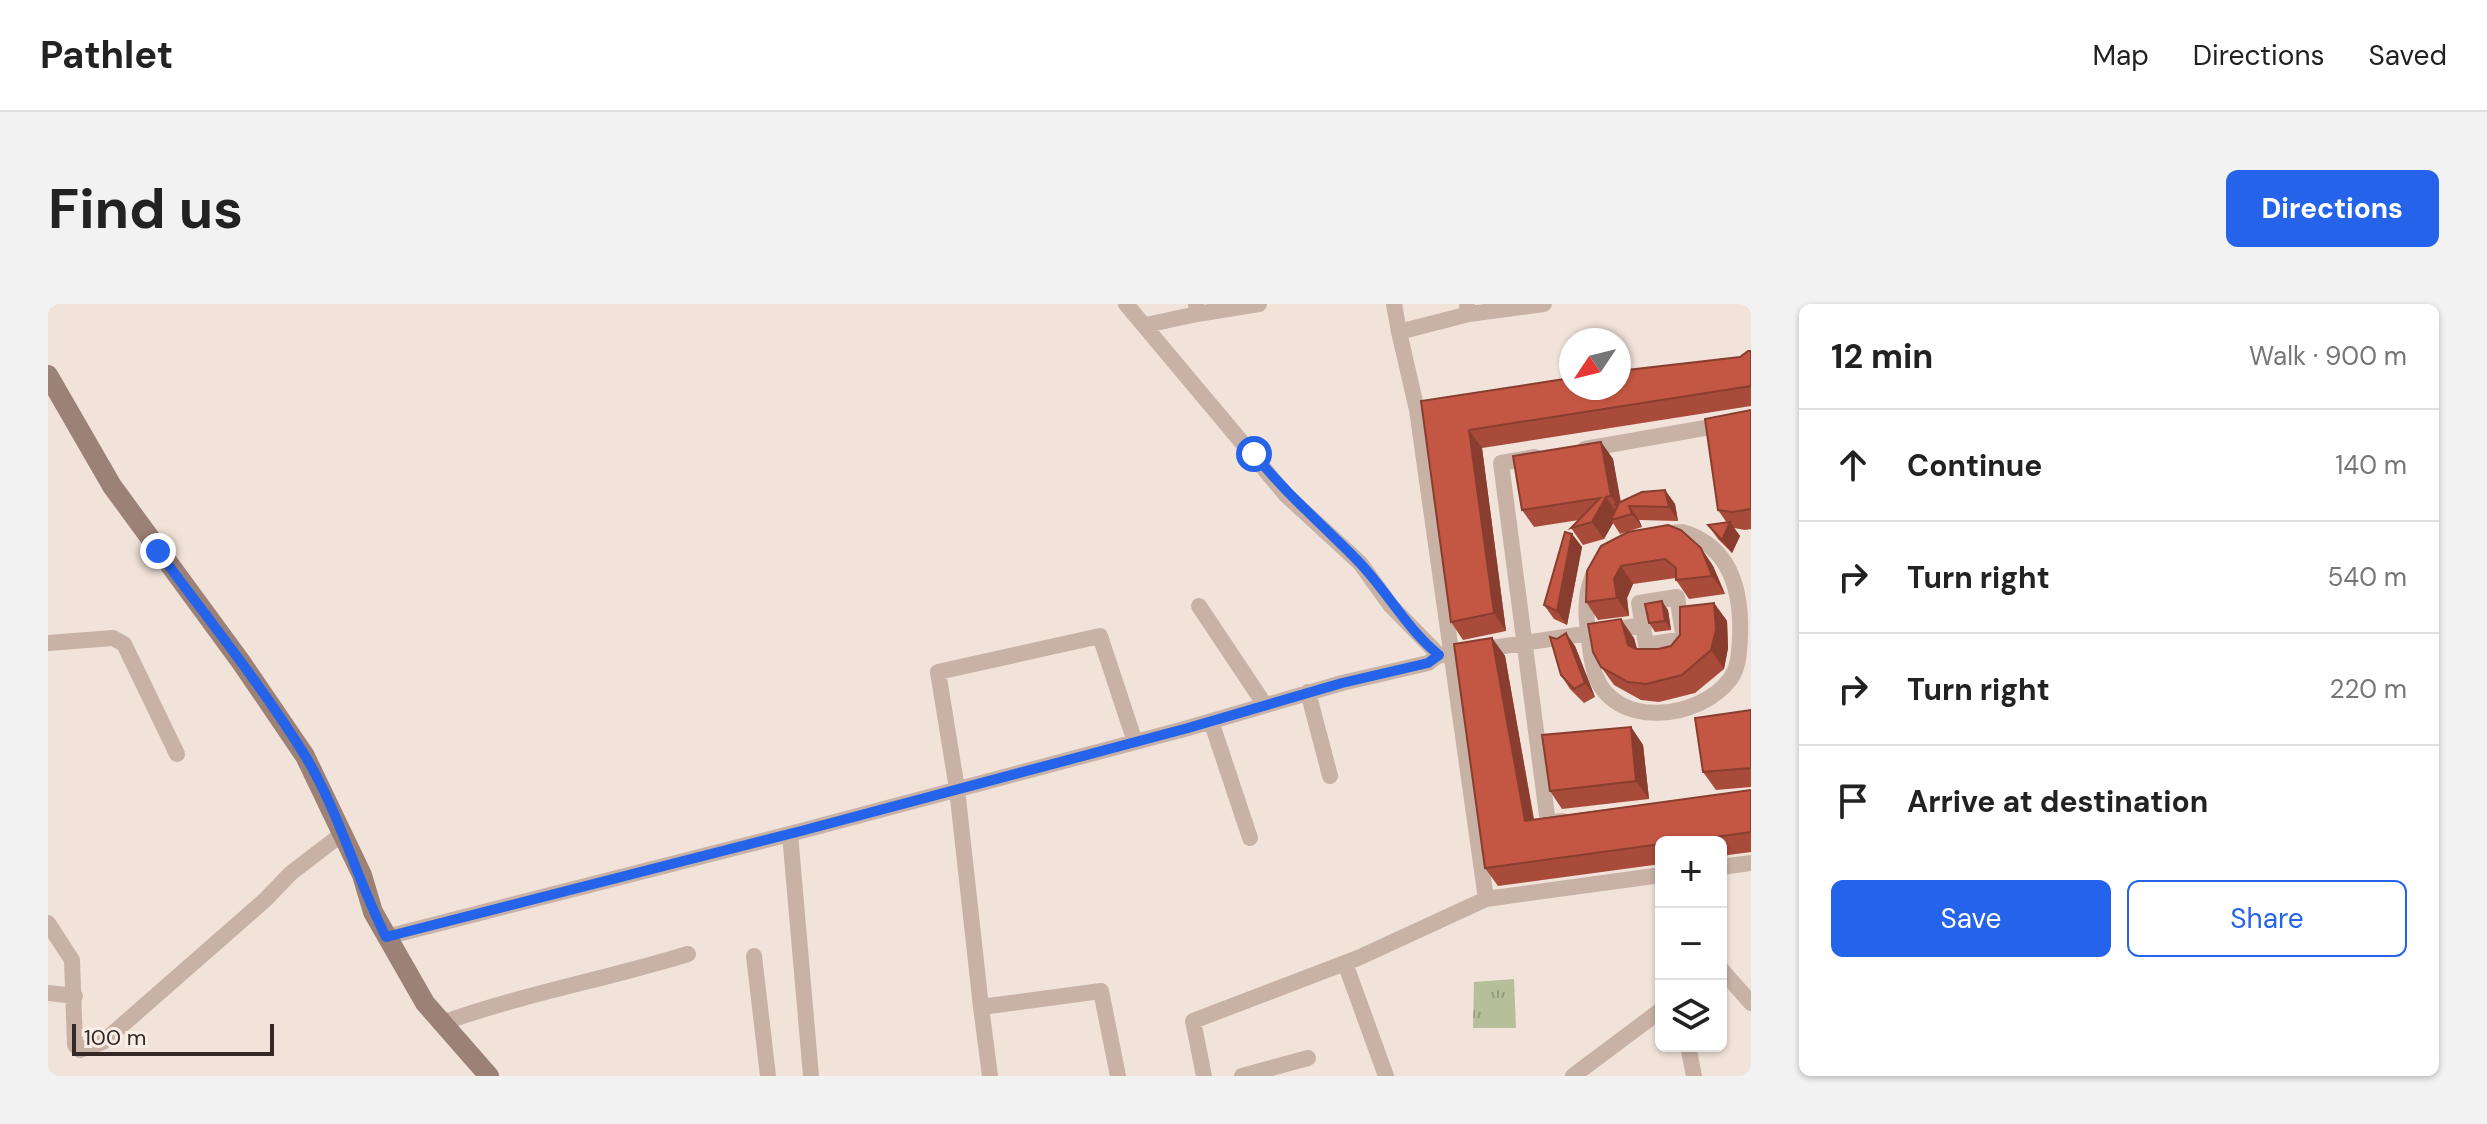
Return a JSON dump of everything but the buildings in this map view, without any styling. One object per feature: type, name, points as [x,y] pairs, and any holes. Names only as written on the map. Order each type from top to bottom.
[{"type":"street","points":[[1126,304],[1286,495],[1360,563],[1391,606],[1445,655]]},
{"type":"street","points":[[1146,325],[1196,309],[1259,304]]},
{"type":"street","points":[[1394,304],[1417,410],[1445,655],[1486,899]]},
{"type":"street","points":[[1399,332],[1468,309],[1544,304]]},
{"type":"street","points":[[48,375],[112,486],[241,662],[305,756],[386,937],[425,1003],[489,1076]]},
{"type":"street","points":[[1417,410],[1461,404]]},
{"type":"street","points":[[1579,819],[1548,823],[1501,463],[1751,420]]},
{"type":"street","points":[[1682,532],[1699,537],[1715,548],[1731,569],[1739,609],[1738,663],[1730,679],[1711,698],[1681,708],[1632,711],[1615,703],[1597,680],[1588,633],[1585,599],[1588,579],[1598,563],[1635,539],[1682,532]]},
{"type":"street","points":[[1677,597],[1688,615],[1684,639],[1646,645],[1643,625],[1639,603],[1677,597]]},
{"type":"street","points":[[1199,606],[1265,705]]},
{"type":"street","points":[[386,937],[790,834],[1135,742],[1308,692],[1428,663],[1445,655],[1643,625]]},
{"type":"street","points":[[990,1076],[957,789],[938,672],[1100,636],[1135,742]]},
{"type":"street","points":[[48,643],[113,638],[124,644],[177,754]]},
{"type":"street","points":[[1308,692],[1330,776]]},
{"type":"street","points":[[1211,721],[1250,838]]},
{"type":"street","points":[[48,923],[72,960],[75,1045],[80,1050],[88,1050],[103,1042],[265,900],[291,873],[342,834]]},
{"type":"street","points":[[790,834],[811,1076]]},
{"type":"street","points":[[1727,866],[1751,863]]},
{"type":"street","points":[[1204,1076],[1193,1021],[1345,963],[1486,899],[1655,876]]},
{"type":"street","points":[[442,1023],[507,999],[618,975],[688,954]]},
{"type":"street","points":[[754,956],[768,1076]]},
{"type":"street","points":[[1345,963],[1386,1076]]},
{"type":"street","points":[[1727,976],[1751,1003]]},
{"type":"street","points":[[981,1007],[1101,991],[1118,1076]]},
{"type":"street","points":[[48,993],[75,996]]},
{"type":"street","points":[[1573,1076],[1655,1014]]},
{"type":"street","points":[[1689,1052],[1694,1076]]},
{"type":"street","points":[[1242,1076],[1308,1058]]},
{"type":"green space","points":[[1514,979],[1516,1028],[1473,1028],[1474,982]]},
{"type":"route","points":[[158,551],[241,662],[305,756],[362,875],[373,912],[386,937],[1188,728],[1342,683],[1428,663],[1439,655],[1391,606],[1360,563],[1286,495],[1254,454]]}]
